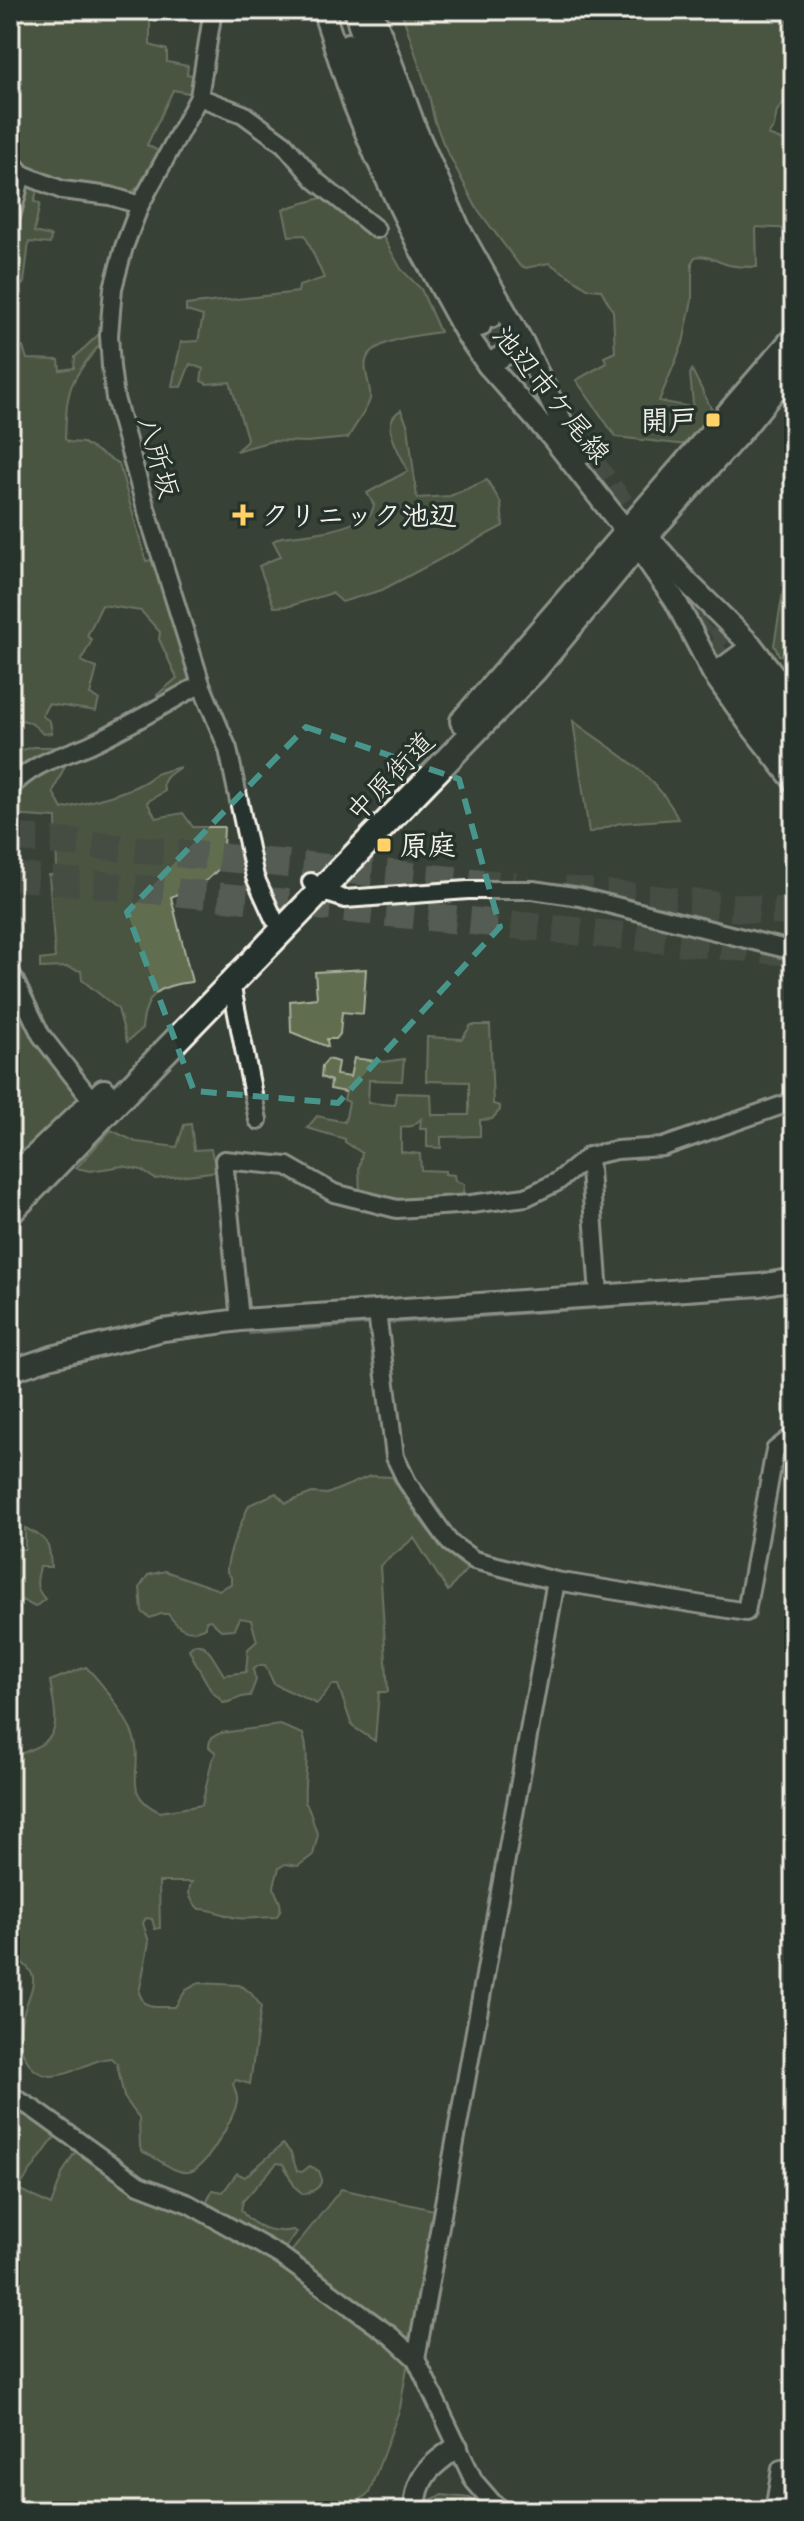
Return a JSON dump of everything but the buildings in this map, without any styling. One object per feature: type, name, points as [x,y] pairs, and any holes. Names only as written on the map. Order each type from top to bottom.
[{"type":"main road","name":"中原街道","points":[[636,533],[794,339]]},
{"type":"main road","name":"中原街道","points":[[10,1212],[231,983],[473,710],[636,533],[742,428],[794,364]]},
{"type":"main road","name":"中原街道","points":[[10,1182],[94,1103],[274,919],[316,886]]},
{"type":"street","name":"八所坂","points":[[213,10],[199,97],[140,205],[124,247],[113,288],[109,335],[111,367],[115,398],[141,490],[201,684],[228,749],[255,877],[274,919]]},
{"type":"street","name":"池辺市ケ尾線","points":[[323,10],[376,157],[446,299],[488,365],[636,533],[689,584],[794,755]]},
{"type":"street","name":"池辺市ケ尾線","points":[[337,10],[386,144],[438,255],[485,322],[398,130],[355,10]]},
{"type":"street","name":"池辺市ケ尾線","points":[[372,10],[416,130],[460,230],[523,343],[569,437],[636,533],[675,600],[794,728]]},
{"type":"street","points":[[199,97],[243,114],[284,144],[315,180],[376,229]]},
{"type":"street","points":[[10,160],[22,174],[62,190],[110,196],[140,205]]},
{"type":"street","points":[[10,221],[22,174]]},
{"type":"street","points":[[488,365],[523,343]]},
{"type":"street","name":"池辺市ケ尾線","points":[[735,663],[794,701]]},
{"type":"street","name":"池辺市ケ尾線","points":[[735,663],[794,781]]},
{"type":"street","points":[[10,788],[21,776],[48,759],[90,744],[201,684]]},
{"type":"street","points":[[316,886],[345,899],[468,890],[533,890],[580,897],[790,946]]},
{"type":"street","points":[[10,971],[41,1035],[94,1103]]},
{"type":"street","points":[[231,983],[258,1120]]},
{"type":"street","points":[[240,1320],[224,1160],[287,1166],[334,1193],[397,1209],[411,1209],[526,1197],[557,1182],[589,1156],[617,1150],[663,1147],[794,1101]]},
{"type":"street","points":[[589,1156],[599,1295]]},
{"type":"street","points":[[10,1371],[52,1357],[163,1330],[240,1320],[760,1285],[794,1279]]},
{"type":"street","points":[[377,1312],[393,1449],[407,1482],[450,1543],[474,1560],[556,1581],[746,1612],[775,1450],[788,1440],[794,1440]]},
{"type":"street","points":[[416,2359],[556,1581]]},
{"type":"street","points":[[10,2095],[139,2185],[189,2204],[281,2256],[391,2336],[416,2359],[474,2481],[504,2511]]},
{"type":"street","points":[[415,2511],[415,2493],[424,2473],[457,2447]]},
{"type":"street","points":[[774,2511],[781,2469],[794,2467]]},
{"type":"highlighted area","points":[[306,727],[459,779],[500,927],[338,1103],[194,1091],[127,912]]},
{"type":"green space","points":[[10,10],[150,10],[150,45],[167,50],[167,62],[188,66],[187,74],[196,76],[193,94],[173,90],[147,145],[160,152],[146,177],[132,192],[125,196],[62,187],[27,172],[10,153]]},
{"type":"green space","points":[[401,10],[770,10],[794,26],[794,90],[777,111],[774,127],[768,135],[794,145],[794,229],[756,227],[757,267],[739,267],[704,257],[695,257],[692,262],[692,300],[683,343],[659,401],[690,407],[693,404],[692,370],[712,410],[687,445],[616,437],[576,380],[607,363],[604,357],[615,352],[613,311],[601,290],[589,289],[549,263],[526,268],[519,265],[476,207],[443,143]]},
{"type":"green space","points":[[25,185],[38,187],[34,202],[40,203],[34,232],[51,236],[50,244],[29,242],[24,283],[10,296],[10,242],[13,242]]},
{"type":"green space","points":[[332,195],[358,222],[383,237],[401,269],[421,289],[440,332],[398,339],[370,354],[365,365],[370,399],[348,438],[272,441],[236,451],[247,438],[230,382],[207,384],[201,381],[203,369],[190,364],[181,387],[172,386],[181,342],[198,341],[203,316],[186,311],[186,305],[298,292],[299,286],[324,278],[305,235],[289,236],[283,209]]},
{"type":"green space","points":[[99,334],[101,343],[71,386],[65,439],[83,443],[119,464],[146,561],[156,559],[180,626],[194,626],[208,674],[164,700],[157,695],[177,678],[159,639],[160,632],[141,611],[102,605],[87,636],[92,640],[81,661],[97,668],[90,695],[99,699],[96,711],[48,704],[42,716],[50,721],[52,733],[43,734],[28,722],[10,721],[10,603],[20,606],[21,597],[10,593],[10,349],[23,347],[27,359],[59,360],[60,370],[74,368],[75,357]]},
{"type":"green space","points":[[401,410],[408,426],[417,498],[450,496],[487,480],[501,503],[503,526],[382,590],[342,602],[332,593],[290,606],[274,607],[259,566],[281,556],[273,541],[281,537],[328,531],[360,520],[371,514],[374,505],[367,493],[408,471],[391,430],[394,416]]},
{"type":"green space","points":[[794,527],[794,656],[779,655],[774,645]]},
{"type":"green space","points":[[573,721],[646,776],[678,819],[620,823],[589,833]]},
{"type":"green space","points":[[12,743],[13,752],[34,747],[59,747],[68,759],[53,792],[62,809],[126,791],[155,774],[180,767],[165,780],[165,791],[147,802],[156,818],[183,813],[193,827],[224,827],[222,866],[207,880],[171,897],[192,982],[162,989],[156,994],[146,1007],[142,1029],[127,1042],[118,1009],[82,980],[81,971],[67,967],[40,968],[40,960],[55,958],[49,875],[57,874],[56,818],[10,815]]},
{"type":"green space","points":[[366,969],[363,1014],[342,1012],[340,1034],[336,1039],[327,1039],[328,1047],[291,1032],[290,1001],[317,998],[315,972]]},
{"type":"green space","points":[[10,979],[81,1096],[23,1154],[10,1151]]},
{"type":"green space","points":[[471,1025],[490,1025],[493,1104],[500,1106],[500,1110],[492,1119],[480,1120],[480,1136],[441,1137],[441,1148],[427,1147],[427,1129],[420,1129],[421,1119],[412,1126],[401,1127],[401,1152],[420,1154],[421,1170],[445,1171],[445,1174],[454,1175],[455,1181],[464,1184],[463,1197],[393,1202],[360,1194],[362,1153],[345,1139],[307,1128],[317,1116],[345,1122],[349,1102],[344,1100],[346,1092],[330,1089],[331,1081],[321,1077],[322,1066],[328,1059],[338,1062],[336,1075],[350,1077],[354,1058],[383,1062],[404,1059],[402,1081],[369,1080],[368,1103],[395,1105],[396,1093],[431,1094],[432,1115],[469,1115],[469,1082],[426,1081],[427,1037],[462,1039]]},
{"type":"green space","points":[[191,1124],[194,1150],[211,1149],[213,1158],[219,1158],[219,1171],[155,1179],[141,1170],[123,1166],[90,1171],[76,1168],[111,1130],[136,1142],[177,1147],[184,1125]]},
{"type":"green space","points":[[370,1476],[392,1477],[434,1538],[467,1569],[448,1591],[414,1538],[380,1566],[388,1692],[379,1692],[375,1741],[352,1726],[338,1685],[332,1685],[317,1704],[274,1684],[265,1665],[253,1670],[256,1680],[250,1696],[223,1703],[210,1689],[189,1649],[195,1644],[204,1646],[224,1675],[246,1672],[248,1649],[257,1641],[251,1620],[240,1618],[235,1629],[221,1630],[210,1620],[206,1621],[206,1627],[189,1631],[180,1627],[168,1614],[150,1618],[142,1612],[140,1587],[148,1575],[165,1571],[219,1590],[231,1584],[227,1572],[229,1557],[249,1505],[276,1493],[286,1503],[312,1493],[327,1494]]},
{"type":"green space","points":[[25,1528],[46,1542],[51,1567],[40,1567],[38,1588],[45,1599],[35,1607],[22,1600],[16,1607],[10,1605],[10,1577],[15,1576],[14,1564],[10,1564],[10,1544],[11,1549],[25,1549]]},
{"type":"green space","points":[[86,1667],[100,1682],[129,1726],[136,1747],[136,1788],[147,1805],[160,1812],[202,1805],[216,1753],[209,1744],[216,1735],[280,1725],[303,1734],[305,1743],[305,1802],[318,1835],[313,1855],[298,1866],[285,1864],[279,1868],[274,1886],[280,1902],[276,1917],[242,1919],[199,1909],[190,1896],[192,1882],[159,1882],[160,1928],[155,1929],[152,1919],[146,1918],[143,1923],[149,1942],[139,1993],[144,2003],[154,2007],[175,2007],[186,1990],[199,1983],[239,1985],[250,1992],[261,2006],[250,2084],[236,2080],[233,2084],[237,2102],[225,2131],[202,2163],[188,2172],[177,2170],[143,2152],[139,2118],[124,2097],[117,2064],[111,2058],[48,2076],[36,2071],[22,2051],[20,2025],[33,1982],[30,1971],[10,1952],[10,1758],[39,1745],[53,1732],[55,1712],[50,1681]]},
{"type":"green space","points":[[10,2099],[59,2131],[18,2189],[51,2205],[63,2172],[78,2147],[138,2187],[205,2207],[212,2190],[223,2192],[237,2173],[245,2177],[283,2144],[291,2153],[297,2171],[302,2172],[309,2167],[319,2171],[320,2184],[303,2194],[295,2187],[283,2164],[277,2163],[243,2201],[241,2210],[251,2221],[264,2228],[297,2232],[277,2260],[386,2339],[408,2362],[400,2408],[369,2493],[345,2511],[10,2511]]},
{"type":"green space","points":[[341,2189],[434,2210],[412,2337],[402,2336],[287,2257]]},
{"type":"green space","points":[[442,2495],[470,2498],[488,2511],[427,2511],[430,2500]]},
{"type":"waterway","points":[[382,1323],[743,1297],[794,1290]]},
{"type":"waterway","points":[[250,1333],[373,1323]]},
{"type":"tunnel","points":[[491,317],[524,363]]},
{"type":"tunnel","points":[[480,326],[540,413]]},
{"type":"tunnel","points":[[577,438],[645,532]]},
{"type":"tunnel","points":[[698,602],[745,663]]},
{"type":"tunnel","points":[[691,619],[733,673]]},
{"type":"tunnel","points":[[10,837],[515,886]]},
{"type":"tunnel","points":[[10,876],[789,952]]},
{"type":"tunnel","points":[[564,890],[794,913]]},
{"type":"place","name":"開戸","points":[[713,420]]},
{"type":"place","name":"クリニック池辺","points":[[243,515]]},
{"type":"place","name":"原庭","points":[[384,845]]}]
